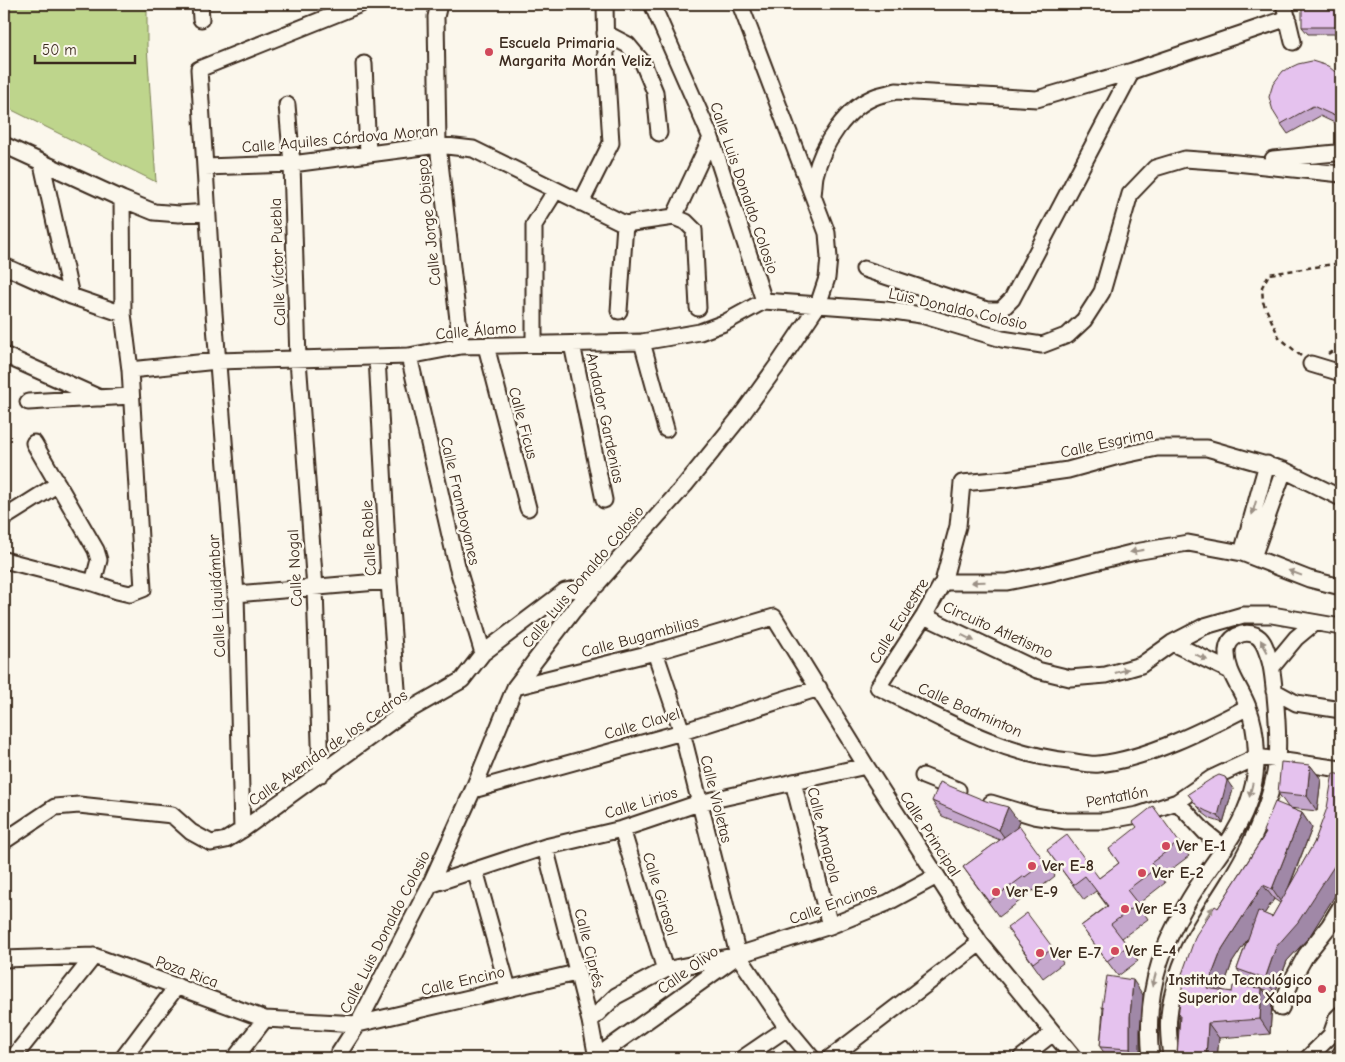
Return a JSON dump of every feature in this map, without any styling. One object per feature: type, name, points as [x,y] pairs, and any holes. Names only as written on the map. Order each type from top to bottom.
[{"type":"street","points":[[200,4],[201,19]]},
{"type":"street","name":"Calle Liquidámbar","points":[[242,830],[236,594],[217,361],[200,69],[360,4]]},
{"type":"street","name":"Calle Jorge Obispo","points":[[439,4],[436,17],[438,145],[461,346]]},
{"type":"street","points":[[580,203],[611,143],[604,4]]},
{"type":"street","name":"Calle Luis Donaldo Colosio","points":[[652,4],[711,138],[764,301]]},
{"type":"street","name":"Calle Luis Donaldo Colosio","points":[[336,1058],[358,1024],[430,885],[473,790],[515,687],[573,611],[685,485],[740,418],[818,305],[827,278],[829,258],[827,233],[740,4]]},
{"type":"street","points":[[813,198],[815,175],[824,152],[838,128],[853,110],[876,96],[896,91],[1037,99],[1132,71],[1286,11],[1293,42]]},
{"type":"street","points":[[605,33],[628,45],[643,64],[655,92],[659,133]]},
{"type":"street","points":[[364,64],[368,154]]},
{"type":"street","points":[[864,269],[987,310],[1001,310],[1012,299],[1132,71]]},
{"type":"street","name":"Calle Víctor Puebla","points":[[287,105],[292,164],[298,360]]},
{"type":"street","points":[[674,217],[711,138]]},
{"type":"street","points":[[4,145],[42,164],[154,212],[179,214],[208,212]]},
{"type":"street","name":"Calle Aquiles Córdova Moran","points":[[205,167],[292,164],[438,145],[473,149],[625,224]]},
{"type":"street","points":[[1227,162],[1293,158],[1341,151]]},
{"type":"street","name":"Luis Donaldo Colosio","points":[[818,305],[887,310],[921,315],[1002,339],[1042,345],[1068,335],[1084,320],[1102,292],[1130,194],[1155,168],[1185,159],[1341,174]]},
{"type":"street","points":[[42,164],[72,296]]},
{"type":"street","points":[[534,343],[534,226],[556,190]]},
{"type":"street","points":[[4,560],[130,594],[143,589],[130,370],[123,314],[122,199]]},
{"type":"street","points":[[619,311],[625,224],[674,217],[686,222],[694,230],[698,308]]},
{"type":"street","points":[[4,266],[72,296],[123,314]]},
{"type":"street","points":[[764,301],[818,305]]},
{"type":"street","name":"Calle Álamo","points":[[130,370],[217,361],[409,356],[461,346],[642,342],[700,332],[724,323],[764,301]]},
{"type":"street","points":[[642,342],[666,429]]},
{"type":"street","name":"Andador Gardenias","points":[[572,344],[604,500]]},
{"type":"street","name":"Calle Ficus","points":[[486,346],[528,508]]},
{"type":"street","points":[[4,355],[100,398]]},
{"type":"street","name":"Calle Framboyanes","points":[[409,356],[457,566],[483,653]]},
{"type":"street","name":"Calle Roble","points":[[377,357],[389,581],[399,716]]},
{"type":"street","name":"Calle Nogal","points":[[298,360],[315,588],[320,774]]},
{"type":"street","points":[[1311,364],[1341,373]]},
{"type":"street","points":[[28,402],[131,396]]},
{"type":"street","points":[[34,443],[96,550],[99,560],[93,583]]},
{"type":"street","name":"Calle Esgrima","points":[[962,483],[1068,470],[1114,457],[1157,448],[1207,448],[1284,470],[1341,498]]},
{"type":"street","points":[[1247,555],[1267,464]]},
{"type":"street","points":[[1247,555],[1284,470]]},
{"type":"street","name":"Calle Ecuestre","points":[[878,687],[924,616],[943,582],[958,526],[962,483]]},
{"type":"street","points":[[4,518],[58,484]]},
{"type":"street","name":"Circuito Atletismo","points":[[943,582],[1007,582],[1135,552],[1188,543],[1247,555],[1310,579],[1341,587]]},
{"type":"street","points":[[236,594],[389,581]]},
{"type":"street","name":"Calle Avenida de los Cedros","points":[[4,841],[55,807],[79,805],[172,815],[191,832],[211,843],[226,840],[399,716],[462,680],[483,653],[565,591],[597,585]]},
{"type":"street","name":"Circuito Atletismo","points":[[924,616],[1036,670],[1070,678],[1106,675],[1141,665],[1172,643],[1205,626],[1243,615],[1272,615],[1341,627]]},
{"type":"street","name":"Calle Bugambilias","points":[[515,687],[655,652],[774,617]]},
{"type":"street","name":"Calle Principal","points":[[774,617],[866,766],[980,943],[1074,1058]]},
{"type":"street","points":[[1272,667],[1296,638],[1314,623]]},
{"type":"street","points":[[1151,1058],[1148,1033],[1152,989],[1162,954],[1180,914],[1225,848],[1251,794],[1258,757],[1248,707],[1230,671],[1227,650],[1232,638],[1245,634],[1255,635],[1264,642],[1272,667],[1277,715],[1277,759],[1272,786],[1258,829],[1232,877],[1199,927],[1178,974],[1169,1017],[1171,1058]]},
{"type":"street","points":[[1172,643],[1230,671]]},
{"type":"street","name":"Calle Violetas","points":[[655,652],[682,732],[738,955],[787,1028],[812,1058]]},
{"type":"street","name":"Calle Badminton","points":[[878,687],[1003,747],[1054,760],[1098,764],[1143,755],[1224,720],[1248,707]]},
{"type":"street","name":"Calle Clavel","points":[[473,790],[682,732],[819,688]]},
{"type":"street","points":[[1274,691],[1296,703],[1341,710]]},
{"type":"street","points":[[1277,715],[1296,703]]},
{"type":"street","points":[[1258,757],[1341,769]]},
{"type":"street","name":"Pentatlón","points":[[923,776],[973,797],[1034,816],[1066,821],[1104,821],[1138,815],[1176,802],[1212,778],[1258,757]]},
{"type":"street","name":"Calle Lirios","points":[[430,885],[546,847],[622,828],[699,803],[866,766]]},
{"type":"street","name":"Calle Amapola","points":[[793,782],[830,926]]},
{"type":"street","points":[[1176,802],[1205,832],[1225,848]]},
{"type":"street","name":"Calle Girasol","points":[[622,828],[665,970]]},
{"type":"street","name":"Calle Ciprés","points":[[546,847],[576,973],[590,1021],[596,1058]]},
{"type":"street","points":[[476,870],[508,988]]},
{"type":"street","name":"Calle Encinos","points":[[738,955],[830,926],[887,903],[937,876]]},
{"type":"street","points":[[1281,1008],[1291,982],[1306,955],[1329,926],[1341,906]]},
{"type":"street","points":[[830,1058],[980,943]]},
{"type":"street","name":"Calle Olivo","points":[[590,1021],[616,996],[665,970],[738,955]]},
{"type":"street","name":"Calle Olivo","points":[[596,1058],[738,955]]},
{"type":"street","points":[[13,1058],[94,956]]},
{"type":"street","name":"Poza Rica","points":[[4,959],[94,956],[265,1019],[358,1024]]},
{"type":"street","name":"Calle Encino","points":[[358,1024],[576,973]]},
{"type":"street","points":[[123,1058],[177,986]]},
{"type":"street","points":[[1308,1058],[1336,1036],[1337,1018],[1341,1014]]},
{"type":"street","points":[[235,1058],[265,1019]]},
{"type":"street","points":[[743,1058],[787,1028]]},
{"type":"street","points":[[1021,1058],[1053,1033]]},
{"type":"street","points":[[1339,1058],[1341,1053]]},
{"type":"path","points":[[1311,364],[1280,337],[1263,302],[1262,287],[1269,274],[1341,263]]},
{"type":"green space","points":[[4,4],[147,4],[147,46],[156,182],[4,106]]},
{"type":"building","points":[[1302,8],[1341,8],[1341,27],[1302,27]]},
{"type":"building","points":[[1312,61],[1328,66],[1341,77],[1341,115],[1339,118],[1313,106],[1281,124],[1273,111],[1269,97],[1273,84],[1283,71],[1298,64]]},
{"type":"building","points":[[1281,762],[1310,765],[1307,796],[1278,793]]},
{"type":"building","points":[[1333,773],[1341,775],[1340,857],[1298,922],[1276,947],[1265,979],[1237,969],[1258,911],[1272,917],[1314,843],[1327,808]]},
{"type":"building","points":[[1219,775],[1225,777],[1227,781],[1218,816],[1197,806],[1188,794]]},
{"type":"building","points":[[940,782],[986,801],[1008,807],[999,830],[932,801]]},
{"type":"building","points":[[1275,802],[1302,813],[1272,889],[1263,885],[1222,949],[1207,988],[1232,992],[1233,986],[1262,988],[1260,1019],[1208,1023],[1206,1058],[1177,1056],[1180,1016],[1178,1016],[1184,975],[1182,974],[1196,935],[1215,906],[1218,908],[1266,833],[1263,831]]},
{"type":"building","points":[[1153,806],[1179,842],[1151,863],[1155,869],[1127,890],[1138,904],[1111,924],[1128,946],[1107,961],[1081,926],[1108,906],[1085,876],[1073,885],[1047,850],[1067,835],[1099,878],[1119,863],[1109,849],[1137,827],[1133,822]]},
{"type":"building","points":[[1019,826],[1045,862],[989,902],[963,867]]},
{"type":"building","points":[[1027,913],[1053,948],[1033,963],[1007,928]]},
{"type":"building","points":[[1107,976],[1133,980],[1130,1049],[1100,1047],[1104,1008],[1102,1007]]},
{"type":"place","name":"Escuela Primaria Margarita Morán Veliz","points":[[489,52]]},
{"type":"place","name":"Ver E-1","points":[[1166,846]]},
{"type":"place","name":"Ver E-8","points":[[1032,866]]},
{"type":"place","name":"Ver E-2","points":[[1142,873]]},
{"type":"place","name":"Ver E-9","points":[[996,892]]},
{"type":"place","name":"Ver E-3","points":[[1125,909]]},
{"type":"place","name":"Ver E-4","points":[[1115,951]]},
{"type":"place","name":"Ver E-7","points":[[1040,953]]},
{"type":"place","name":"Instituto Tecnológico Superior de Xalapa","points":[[1322,989]]}]
